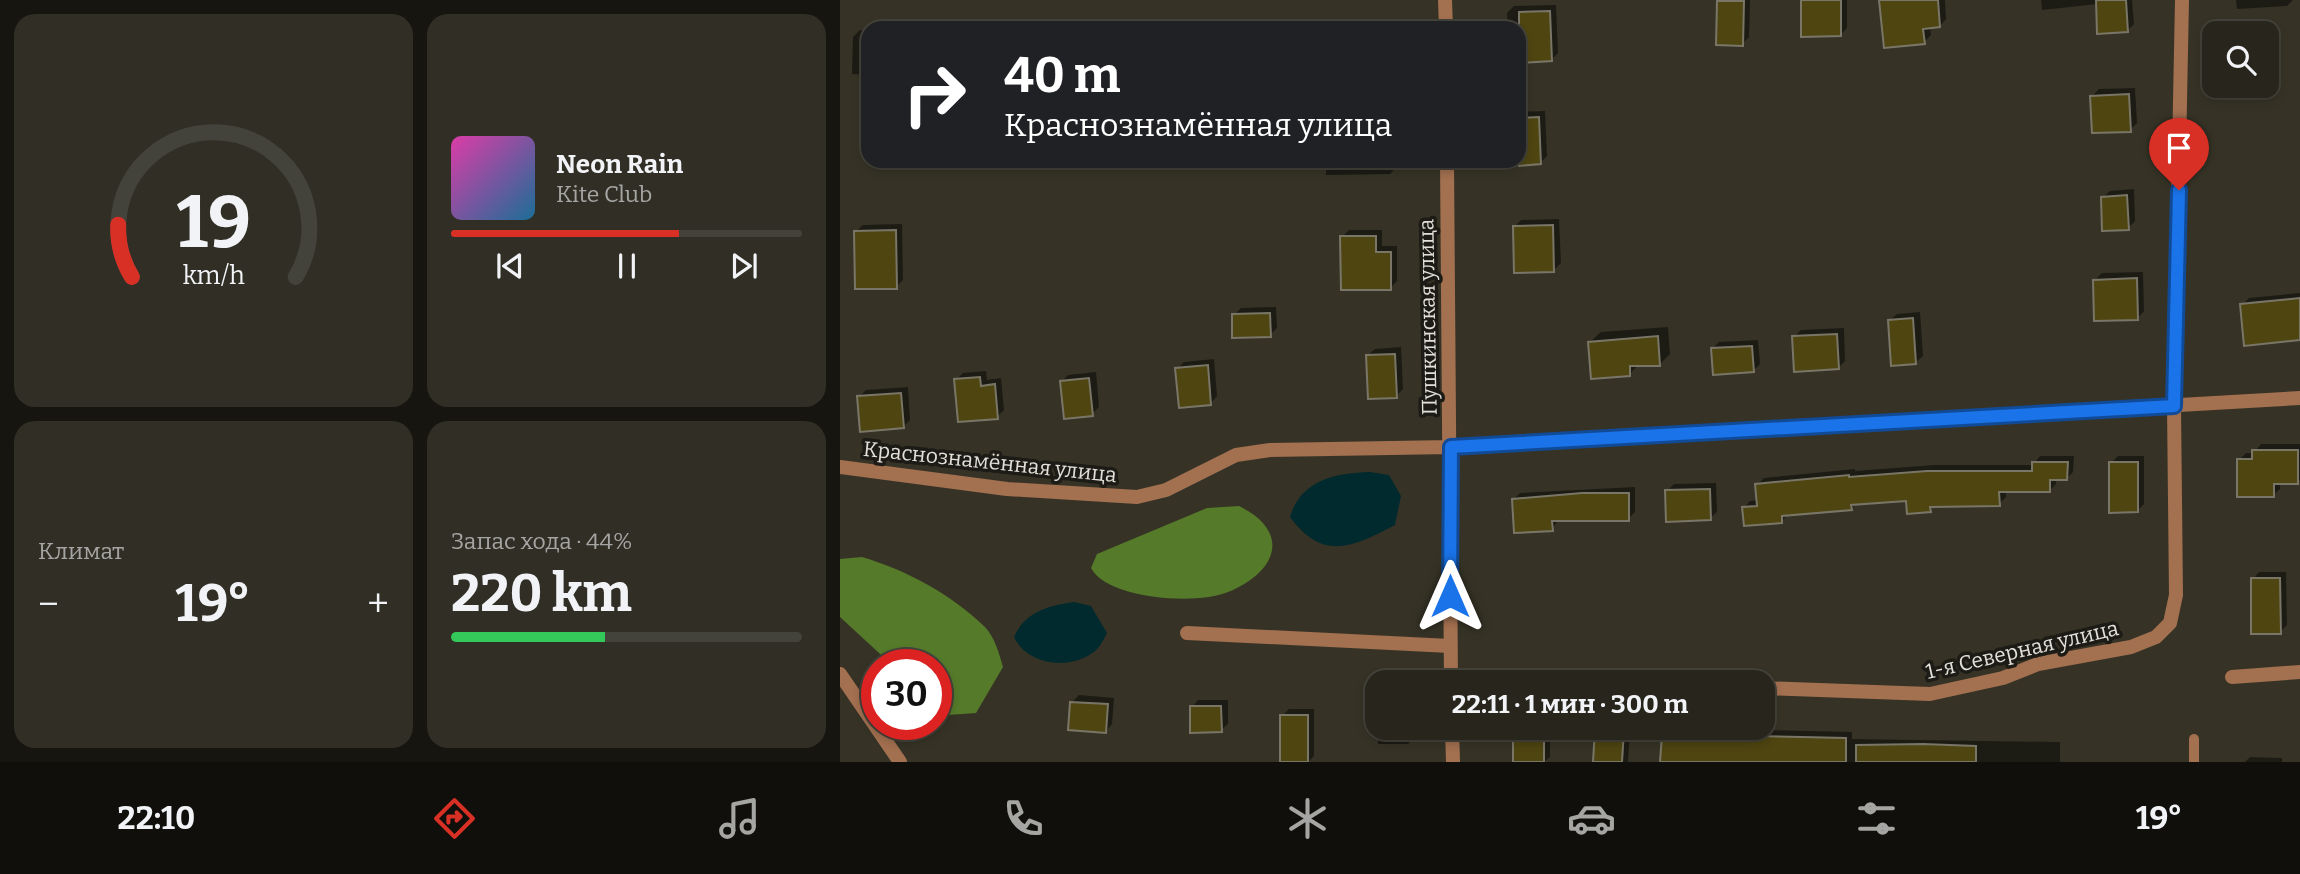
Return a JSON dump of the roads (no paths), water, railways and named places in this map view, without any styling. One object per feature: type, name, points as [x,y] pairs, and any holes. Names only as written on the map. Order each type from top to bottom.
[{"type":"street","points":[[1446,0],[1446,21]]},
{"type":"street","name":"1-я Северная улица","points":[[1775,688],[1930,694],[2003,678],[2038,664],[2131,647],[2156,637],[2170,623],[2176,595],[2174,406],[2182,0]]},
{"type":"street","name":"Пушкинская улица","points":[[1447,168],[1451,670]]},
{"type":"street","name":"Краснознамённая улица","points":[[840,467],[1007,489],[1137,497],[1166,490],[1236,455],[1270,450],[1451,447],[2300,398]]},
{"type":"street","points":[[1187,633],[1450,646]]},
{"type":"street","points":[[2232,677],[2300,672]]},
{"type":"street","points":[[840,674],[900,762]]},
{"type":"street","points":[[1452,740],[1453,762]]},
{"type":"lane","points":[[2194,739],[2194,762]]},
{"type":"water","points":[[1370,472],[1389,475],[1401,496],[1395,525],[1366,539],[1339,546],[1314,540],[1290,517],[1302,494],[1321,481],[1344,474]]},
{"type":"water","points":[[1074,602],[1091,606],[1107,633],[1095,651],[1074,661],[1062,663],[1039,659],[1020,647],[1014,637],[1031,616],[1047,608]]}]
